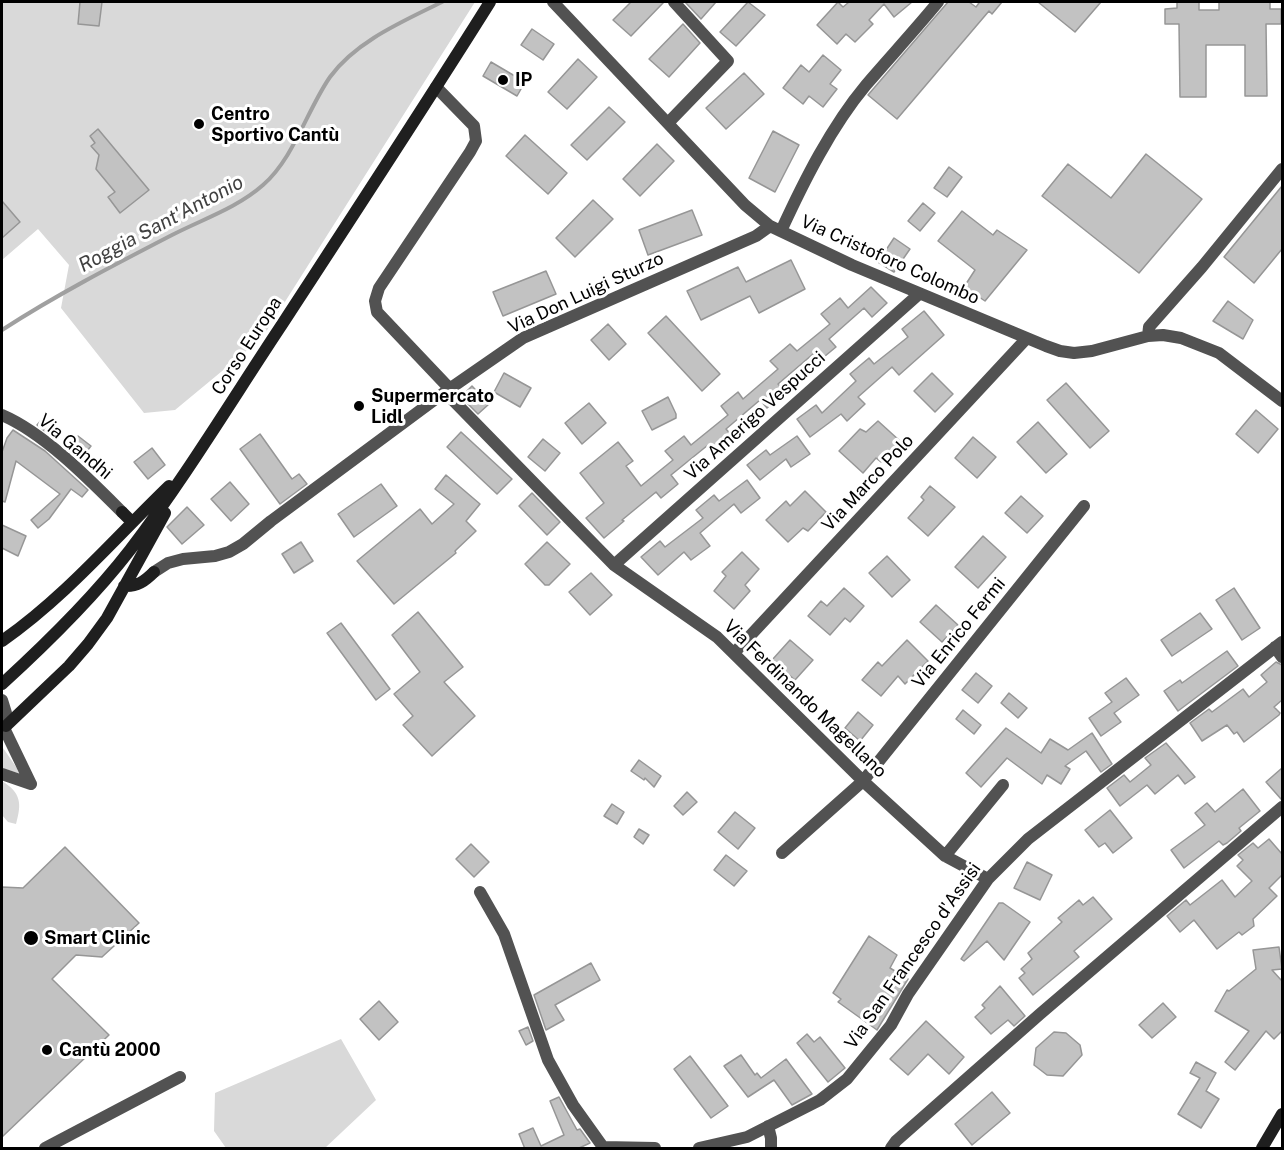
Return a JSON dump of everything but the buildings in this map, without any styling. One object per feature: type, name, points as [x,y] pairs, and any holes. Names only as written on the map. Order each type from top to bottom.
[{"type":"main road","name":"Corso Europa","points":[[2,684],[91,596],[121,560],[194,462],[490,2]]},
{"type":"main road","points":[[2,640],[33,619],[76,580],[194,462]]},
{"type":"main road","points":[[4,733],[62,674],[107,618],[194,462]]},
{"type":"main road","points":[[122,512],[132,522]]},
{"type":"main road","points":[[124,586],[132,587],[141,583],[154,572]]},
{"type":"main road","points":[[1262,1149],[1281,1119]]},
{"type":"street","name":"Via Cristoforo Colombo","points":[[553,2],[745,205],[775,228],[852,266],[1060,351],[1092,351],[1148,336],[1163,335],[1181,338],[1219,353],[1282,401]]},
{"type":"street","points":[[668,123],[728,61],[674,2]]},
{"type":"street","points":[[775,228],[841,121],[866,86],[938,2]]},
{"type":"street","name":"Via Ferdinando Magellano","points":[[436,87],[474,126],[476,141],[379,288],[375,302],[377,312],[614,565],[735,652],[863,781],[945,856],[988,879]]},
{"type":"street","points":[[1148,336],[1149,327],[1202,267],[1282,169]]},
{"type":"street","name":"Via Don Luigi Sturzo","points":[[154,572],[168,563],[215,556],[229,552],[243,544],[448,390],[523,338],[775,228]]},
{"type":"street","name":"Via Amerigo Vespucci","points":[[614,565],[919,294]]},
{"type":"street","name":"Via Marco Polo","points":[[735,652],[1028,338]]},
{"type":"street","name":"Via Gandhi","points":[[2,415],[17,422],[45,443],[84,475],[122,512]]},
{"type":"street","name":"Via Enrico Fermi","points":[[782,853],[863,781],[1084,507]]},
{"type":"street","name":"Via San Francesco d'Assisi","points":[[699,1149],[747,1137],[820,1100],[847,1079],[891,1024],[908,994],[988,879],[1028,839],[1280,649]]},
{"type":"street","points":[[2,700],[6,713],[4,733],[31,783],[2,774]]},
{"type":"street","points":[[945,856],[1003,786]]},
{"type":"street","points":[[891,1149],[896,1141],[1040,1014],[1282,807]]},
{"type":"street","points":[[480,892],[504,934],[548,1060],[573,1105],[603,1147],[655,1149]]},
{"type":"street","points":[[45,1149],[180,1077]]},
{"type":"street","points":[[768,1126],[771,1149]]},
{"type":"shaded area","name":"Centro Sportivo Cantù","points":[[2,2],[475,2],[262,338],[175,410],[144,413],[61,308],[69,265],[38,229],[2,260]]},
{"type":"shaded area","points":[[3,748],[21,774],[2,768]]},
{"type":"shaded area","points":[[2,781],[13,790],[18,799],[19,810],[16,824],[8,822],[2,815]]},
{"type":"shaded area","points":[[341,1039],[376,1100],[325,1148],[226,1148],[214,1131],[215,1093]]},
{"type":"waterway","name":"Roggia Sant'Antonio","points":[[2,330],[86,281],[172,235],[231,207],[253,193],[274,174],[292,148],[322,90],[341,64],[367,42],[442,2]]},
{"type":"place","name":"IP","points":[[503,80]]},
{"type":"place","name":"Centro Sportivo Cantù","points":[[199,124]]},
{"type":"place","name":"Supermercato Lidl","points":[[359,406]]},
{"type":"place","name":"Smart Clinic","points":[[31,938]]},
{"type":"place","name":"Cantù 2000","points":[[47,1050]]}]
